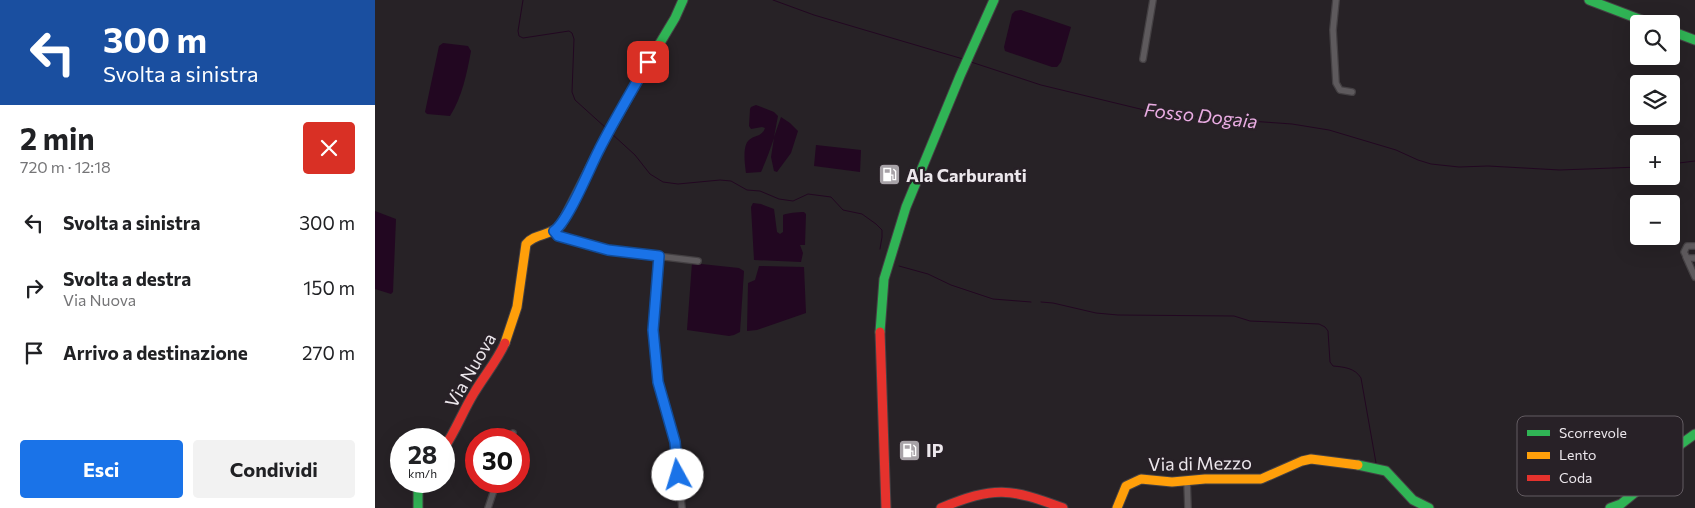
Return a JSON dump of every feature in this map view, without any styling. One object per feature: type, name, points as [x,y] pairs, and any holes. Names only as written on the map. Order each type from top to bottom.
[{"type":"street","points":[[683,0],[679,11],[657,45],[609,132],[579,193],[561,225],[554,231],[558,236],[608,250],[698,261]]},
{"type":"street","points":[[887,507],[880,335],[884,279],[906,208],[960,76],[994,0]]},
{"type":"street","points":[[1143,59],[1153,0]]},
{"type":"street","points":[[1336,0],[1333,30],[1336,83],[1340,90],[1352,92]]},
{"type":"street","points":[[1589,0],[1630,16]]},
{"type":"street","points":[[1680,34],[1695,40]]},
{"type":"street","name":"Via Nuova","points":[[455,431],[474,393],[498,359],[508,337],[517,308],[526,244],[529,239],[535,236],[554,231]]},
{"type":"street","points":[[1695,246],[1689,245],[1684,252],[1695,276]]},
{"type":"street","points":[[659,256],[653,330],[658,382],[675,442],[682,508]]},
{"type":"street","points":[[1686,257],[1690,259],[1695,258]]},
{"type":"street","points":[[1683,443],[1695,434]]},
{"type":"street","name":"Via di Mezzo","points":[[1117,508],[1126,486],[1141,479],[1172,482],[1261,478],[1311,459],[1341,461],[1386,471],[1413,500],[1429,508]]},
{"type":"street","points":[[1187,481],[1188,508]]},
{"type":"street","points":[[941,508],[973,495],[998,492],[1021,494],[1063,508]]},
{"type":"street","points":[[417,493],[418,508]]},
{"type":"street","points":[[489,508],[493,493]]},
{"type":"street","points":[[1610,508],[1621,504],[1631,496]]},
{"type":"shaded area","points":[[1021,10],[1071,27],[1061,62],[1057,67],[1005,51],[1004,47],[1012,14],[1015,11]]},
{"type":"shaded area","points":[[443,43],[468,46],[471,51],[461,93],[450,116],[427,114],[425,112],[439,46]]},
{"type":"shaded area","points":[[756,105],[774,112],[778,116],[774,137],[781,117],[798,131],[791,153],[777,172],[774,171],[771,157],[774,138],[761,172],[746,173],[745,147],[751,138],[758,136],[765,128],[751,129],[749,126],[750,109]]},
{"type":"shaded area","points":[[816,145],[861,150],[860,172],[814,166]]},
{"type":"shaded area","points":[[753,203],[774,209],[777,232],[780,234],[783,232],[783,215],[802,212],[806,214],[805,245],[800,245],[803,253],[801,262],[754,260],[751,207]]},
{"type":"shaded area","points":[[375,211],[396,219],[393,292],[391,294],[375,289]]},
{"type":"shaded area","points":[[692,263],[739,268],[744,271],[740,332],[729,336],[687,330]]},
{"type":"shaded area","points":[[759,266],[804,267],[806,313],[757,330],[747,331],[748,283],[755,280]]},
{"type":"waterway","points":[[523,0],[518,31],[519,36],[523,38],[569,31],[572,33],[574,39],[572,92],[575,100],[606,128]]},
{"type":"waterway","name":"Fosso Dogaia","points":[[773,0],[814,15],[963,59]]},
{"type":"waterway","name":"Fosso Dogaia","points":[[971,62],[1041,85],[1165,115],[1292,124],[1329,130],[1396,150],[1431,164],[1459,167],[1488,166],[1560,170],[1630,167]]},
{"type":"waterway","points":[[612,134],[635,155],[650,174],[663,182],[678,184],[720,180],[731,181],[747,190],[760,191],[779,199],[793,201],[808,194],[831,197],[843,210],[862,214],[882,230],[880,249]]},
{"type":"waterway","name":"Fosso Dogaia","points":[[1680,163],[1695,161]]},
{"type":"waterway","points":[[899,266],[928,274],[951,285],[993,299],[1031,302]]},
{"type":"waterway","points":[[1041,302],[1096,313],[1118,315],[1234,316],[1250,321],[1319,324],[1328,331],[1330,362],[1333,366],[1352,370],[1361,378],[1376,463]]},
{"type":"traffic: fast","points":[[642,73],[675,18],[683,0]]},
{"type":"traffic: fast","points":[[880,332],[884,279],[906,207],[960,76],[994,0]]},
{"type":"traffic: fast","points":[[1589,0],[1630,16]]},
{"type":"traffic: fast","points":[[1680,34],[1695,40]]},
{"type":"traffic: fast","points":[[1683,443],[1695,434]]},
{"type":"traffic: fast","points":[[1358,465],[1386,471],[1413,500],[1429,508]]},
{"type":"traffic: fast","points":[[418,493],[418,508]]},
{"type":"traffic: fast","points":[[1610,508],[1621,504],[1631,496]]},
{"type":"traffic: slow","points":[[505,343],[517,307],[526,244],[530,240],[553,231],[561,225],[604,140],[642,73]]},
{"type":"traffic: slow","points":[[1117,508],[1126,486],[1141,479],[1172,482],[1205,479],[1261,479],[1311,459],[1358,465]]},
{"type":"traffic: jam","points":[[880,332],[886,508]]},
{"type":"traffic: jam","points":[[455,428],[505,343]]},
{"type":"traffic: jam","points":[[941,508],[975,496],[1002,492],[1029,496],[1063,508]]},
{"type":"place","name":"Ala Carburanti","points":[[890,175]]},
{"type":"place","name":"IP","points":[[910,450]]},
{"type":"route","points":[[648,62],[599,150],[579,193],[561,225],[554,231],[558,236],[608,250],[659,256],[653,330],[656,343],[658,382],[675,442],[678,475]]}]
